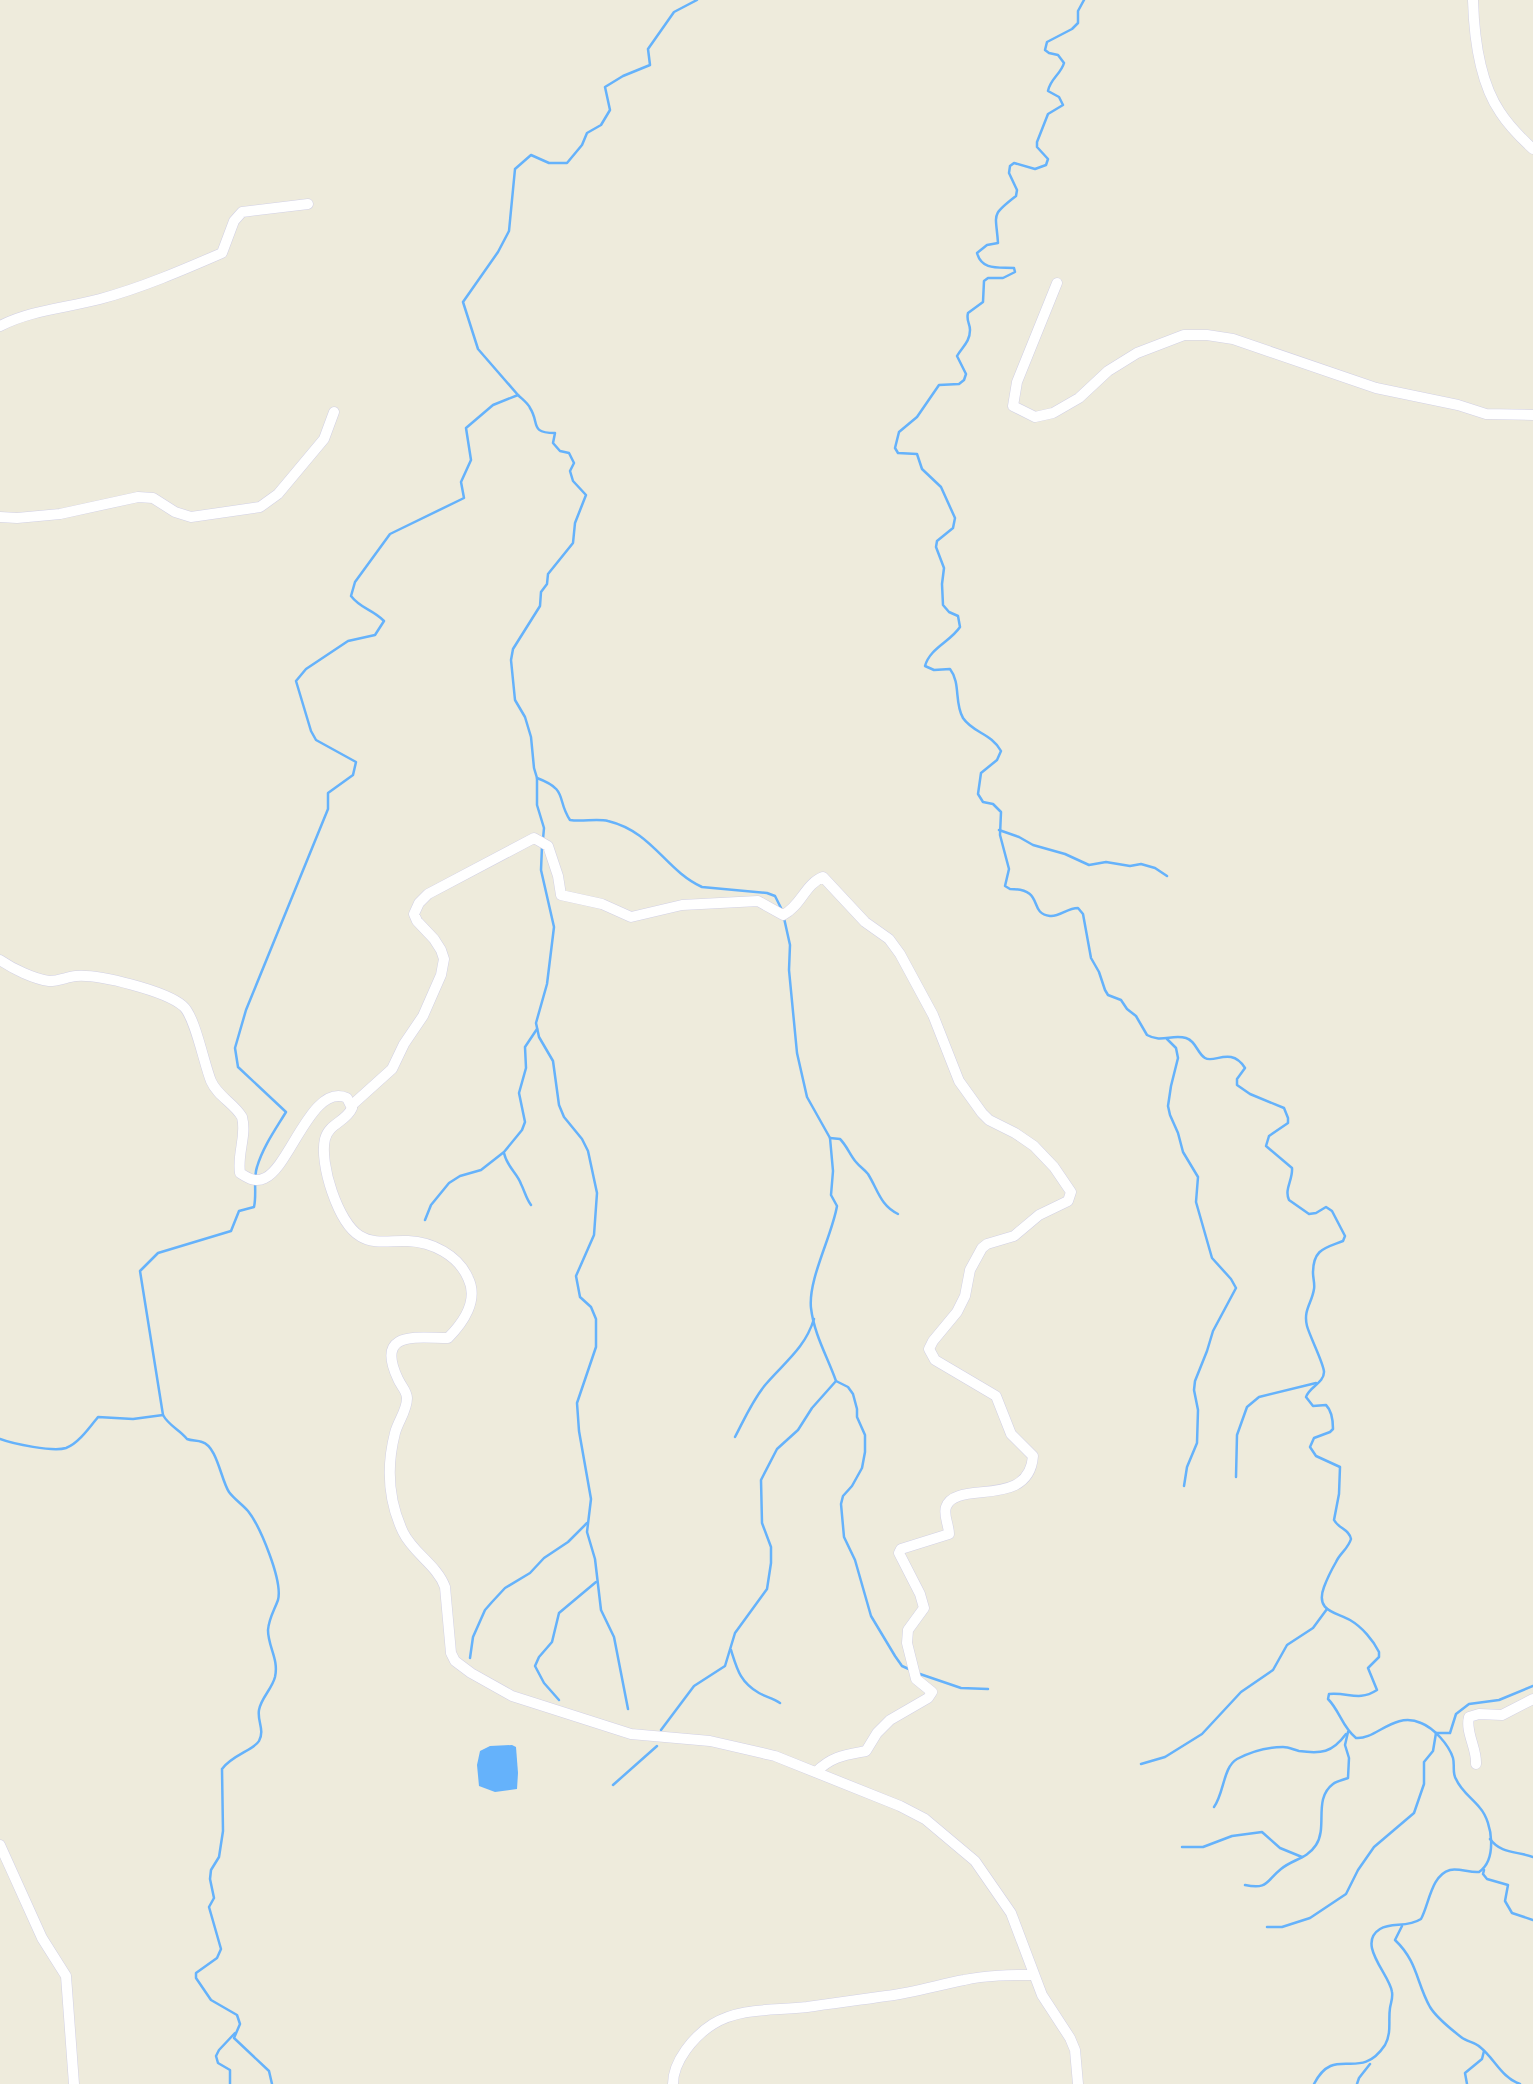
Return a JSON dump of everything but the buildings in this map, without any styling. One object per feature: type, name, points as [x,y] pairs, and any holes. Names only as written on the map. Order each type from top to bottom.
[{"type":"street","points":[[1473,0],[1475,33],[1488,86],[1499,110],[1533,149]]},
{"type":"street","points":[[0,326],[36,312],[101,299],[222,253],[234,221],[242,212],[309,204]]},
{"type":"street","points":[[1057,283],[1017,382],[1013,406],[1035,417],[1053,413],[1079,398],[1108,371],[1137,353],[1184,335],[1233,339],[1376,388],[1458,405],[1486,414],[1533,415]]},
{"type":"street","points":[[0,517],[60,514],[138,497],[153,498],[175,512],[191,517],[260,508],[278,494],[324,439],[334,412]]},
{"type":"street","points":[[816,1772],[839,1755],[866,1751],[877,1733],[890,1720],[928,1698],[932,1692],[916,1679],[908,1651],[908,1630],[924,1608],[920,1594],[899,1553],[901,1549],[949,1534],[945,1511],[950,1500],[1016,1485],[1026,1478],[1033,1457],[1011,1433],[996,1396],[935,1360],[929,1349],[957,1312],[965,1296],[970,1270],[982,1248],[986,1244],[1014,1236],[1040,1215],[1068,1201],[1071,1192],[1034,1146],[989,1120],[982,1113],[960,1082],[933,1015],[900,954],[889,939],[866,922],[823,877],[813,883],[794,908],[783,915],[758,901],[682,905],[631,917],[603,904],[561,895],[548,846],[534,838],[447,883],[419,903],[414,914],[416,921],[441,950],[444,959],[441,975],[423,1016],[404,1044],[392,1069],[352,1105],[350,1112],[332,1126],[324,1144],[332,1190],[337,1207],[348,1226],[368,1240],[409,1241],[436,1248],[457,1260],[472,1287],[473,1298],[461,1324],[448,1338],[404,1338],[396,1344],[391,1356],[397,1377],[407,1395],[406,1408],[395,1433],[389,1468],[390,1498],[408,1542],[442,1578],[451,1653],[455,1661],[471,1673],[512,1696],[600,1726],[652,1737],[710,1741],[775,1756],[915,1812],[975,1861],[1011,1913],[1047,2004],[1075,2050],[1078,2084]]},
{"type":"street","points":[[0,960],[47,981],[74,976],[100,979],[167,996],[183,1006],[192,1019],[215,1088],[242,1117],[243,1138],[238,1162],[240,1172],[250,1180],[263,1180],[273,1173],[322,1103],[331,1097],[344,1096],[352,1105]]},
{"type":"street","points":[[1476,1764],[1475,1748],[1467,1725],[1469,1717],[1479,1714],[1502,1715],[1533,1699]]},
{"type":"street","points":[[0,1845],[42,1938],[66,1976],[74,2084]]},
{"type":"street","points":[[673,2084],[677,2063],[713,2024],[728,2018],[770,2008],[806,2007],[916,1992],[979,1977],[1034,1975]]},
{"type":"water","points":[[490,1746],[516,1747],[517,1789],[495,1792],[479,1786],[477,1765],[480,1751]]},
{"type":"waterway","points":[[0,1439],[33,1447],[60,1449],[75,1443],[98,1417],[133,1419],[163,1415],[140,1271],[158,1253],[231,1231],[239,1211],[254,1207],[257,1167],[286,1112],[238,1067],[235,1048],[246,1010],[328,809],[328,793],[353,775],[356,762],[316,740],[296,681],[306,669],[348,641],[375,635],[384,621],[351,596],[355,582],[390,534],[464,498],[461,482],[471,460],[466,428],[493,405],[518,395],[478,349],[463,302],[498,252],[509,231],[515,169],[531,155],[549,163],[567,163],[582,145],[587,133],[601,125],[610,110],[605,87],[650,65],[648,49],[674,12],[697,0]]},
{"type":"waterway","points":[[1084,0],[1078,11],[1078,23],[1047,42],[1045,50],[1058,55],[1064,63],[1048,91],[1059,97],[1063,105],[1048,114],[1037,142],[1037,147],[1048,159],[1046,165],[1035,169],[1014,163],[1010,166],[1009,173],[1017,190],[1016,196],[996,216],[998,243],[987,245],[977,253],[983,263],[997,268],[1014,268],[1015,272],[1003,278],[988,278],[984,281],[983,302],[968,313],[970,334],[957,356],[966,374],[964,380],[959,384],[939,385],[917,417],[899,432],[895,448],[898,453],[917,454],[922,469],[941,487],[955,518],[953,528],[937,541],[936,547],[944,568],[943,605],[958,616],[960,627],[931,654],[925,666],[934,670],[950,669],[963,718],[992,740],[1001,751],[997,760],[981,773],[978,794],[983,802],[993,804],[1001,812],[1000,835],[1009,869],[1005,886],[1028,893],[1043,914],[1054,916],[1078,908],[1083,914],[1091,958],[1105,990],[1108,995],[1121,1000],[1136,1016],[1147,1035],[1157,1038],[1186,1038],[1205,1058],[1229,1057],[1240,1062],[1245,1068],[1237,1079],[1237,1085],[1250,1094],[1284,1108],[1288,1118],[1288,1123],[1269,1136],[1266,1146],[1292,1168],[1289,1200],[1309,1214],[1326,1207],[1332,1211],[1345,1236],[1343,1241],[1321,1251],[1315,1259],[1314,1289],[1306,1315],[1307,1326],[1324,1372],[1322,1379],[1306,1397],[1313,1406],[1326,1405],[1331,1413],[1333,1426],[1330,1432],[1314,1438],[1310,1447],[1316,1456],[1340,1467],[1334,1520],[1351,1539],[1328,1577],[1322,1601],[1328,1610],[1350,1620],[1363,1630],[1377,1647],[1379,1657],[1368,1668],[1377,1690],[1359,1696],[1329,1694],[1328,1699],[1356,1738],[1371,1735],[1394,1723],[1411,1720],[1426,1725],[1436,1733],[1451,1753],[1458,1783],[1480,1808],[1488,1823],[1491,1850],[1489,1859],[1479,1872],[1450,1870],[1444,1873],[1431,1891],[1421,1919],[1385,1927],[1374,1935],[1371,1943],[1373,1951],[1392,1992],[1389,2031],[1385,2045],[1366,2062],[1330,2066],[1314,2084]]},
{"type":"waterway","points":[[518,395],[529,406],[538,429],[555,433],[553,443],[560,451],[569,453],[574,463],[570,471],[573,481],[586,495],[575,523],[573,543],[548,574],[547,584],[541,592],[540,606],[513,649],[511,660],[515,700],[525,717],[531,737],[537,778],[537,805],[544,828],[543,839]]},
{"type":"waterway","points":[[537,778],[558,791],[570,820],[604,820],[623,826],[648,842],[678,871],[702,887],[767,893],[775,896],[781,908]]},
{"type":"waterway","points":[[999,830],[1089,865],[1106,862],[1130,866],[1141,864],[1155,868],[1167,876]]},
{"type":"waterway","points":[[542,846],[541,870],[554,927],[547,984],[536,1023],[539,1037],[553,1061],[559,1105],[564,1117],[588,1151],[597,1193],[594,1235],[576,1276],[580,1297],[591,1307],[596,1319],[596,1347],[577,1403],[591,1499],[587,1532],[595,1559],[601,1610],[614,1637],[628,1709]]},
{"type":"waterway","points":[[661,1730],[694,1686],[725,1666],[735,1633],[767,1589],[771,1547],[762,1523],[761,1480],[777,1449],[798,1430],[812,1408],[836,1381],[818,1336],[811,1308],[813,1284],[837,1206],[831,1195],[833,1171],[830,1138],[807,1097],[797,1053],[789,970],[790,945],[784,918]]},
{"type":"waterway","points":[[425,1220],[431,1205],[449,1183],[460,1176],[481,1170],[504,1152],[522,1130],[525,1122],[519,1093],[526,1068],[525,1047],[537,1029]]},
{"type":"waterway","points":[[1167,1039],[1176,1048],[1178,1058],[1168,1106],[1170,1115],[1183,1152],[1198,1177],[1196,1202],[1212,1258],[1236,1288],[1213,1331],[1195,1381],[1197,1443],[1187,1467],[1184,1486]]},
{"type":"waterway","points":[[830,1138],[840,1139],[868,1174],[883,1202],[898,1214]]},
{"type":"waterway","points":[[504,1153],[531,1205]]},
{"type":"waterway","points":[[735,1437],[757,1396],[800,1347],[814,1319]]},
{"type":"waterway","points":[[836,1381],[848,1387],[853,1394],[857,1417],[865,1435],[862,1468],[843,1496],[841,1504],[844,1537],[855,1560],[871,1616],[902,1666],[911,1670]]},
{"type":"waterway","points":[[1236,1477],[1237,1435],[1247,1407],[1259,1397],[1316,1383]]},
{"type":"waterway","points":[[163,1415],[187,1439],[207,1445],[215,1456],[226,1487],[248,1511],[258,1529],[269,1554],[279,1591],[268,1630],[276,1671],[274,1681],[259,1710],[261,1737],[256,1744],[222,1769],[223,1831],[219,1857],[211,1870],[214,1898],[209,1907],[221,1949],[217,1958],[196,1973],[196,1978],[211,2000],[237,2015],[240,2024],[234,2038],[269,2071],[272,2084]]},
{"type":"waterway","points":[[470,1658],[473,1637],[485,1610],[505,1588],[530,1573],[587,1523]]},
{"type":"waterway","points":[[559,1700],[544,1683],[535,1666],[552,1642],[559,1613],[596,1582]]},
{"type":"waterway","points":[[1141,1764],[1165,1757],[1202,1734],[1241,1692],[1273,1670],[1287,1645],[1313,1628],[1327,1609]]},
{"type":"waterway","points":[[731,1650],[743,1680],[759,1693],[780,1703]]},
{"type":"waterway","points":[[917,1673],[961,1688],[988,1689]]},
{"type":"waterway","points":[[1267,1927],[1282,1927],[1310,1918],[1346,1894],[1374,1847],[1414,1813],[1424,1784],[1424,1762],[1433,1751],[1436,1733],[1450,1733],[1456,1714],[1469,1704],[1499,1700],[1533,1686]]},
{"type":"waterway","points":[[1245,1885],[1263,1885],[1316,1845],[1327,1790],[1338,1781],[1348,1778],[1349,1758],[1345,1745],[1348,1732]]},
{"type":"waterway","points":[[1214,1807],[1226,1774],[1237,1759],[1277,1747],[1307,1752],[1325,1751],[1336,1745],[1346,1734]]},
{"type":"waterway","points":[[613,1785],[657,1746]]},
{"type":"waterway","points":[[1182,1847],[1203,1847],[1232,1836],[1262,1832],[1280,1848],[1302,1857]]},
{"type":"waterway","points":[[1490,1839],[1504,1850],[1533,1857]]},
{"type":"waterway","points":[[1484,1870],[1483,1874],[1487,1879],[1508,1885],[1505,1901],[1512,1913],[1533,1920]]},
{"type":"waterway","points":[[1402,1926],[1395,1940],[1408,1956],[1433,2011],[1461,2037],[1480,2047],[1508,2077],[1520,2084]]},
{"type":"waterway","points":[[230,2084],[230,2070],[218,2063],[216,2056],[235,2033]]},
{"type":"waterway","points":[[1467,2084],[1465,2073],[1482,2059],[1484,2051]]},
{"type":"waterway","points":[[1357,2084],[1370,2064]]}]
